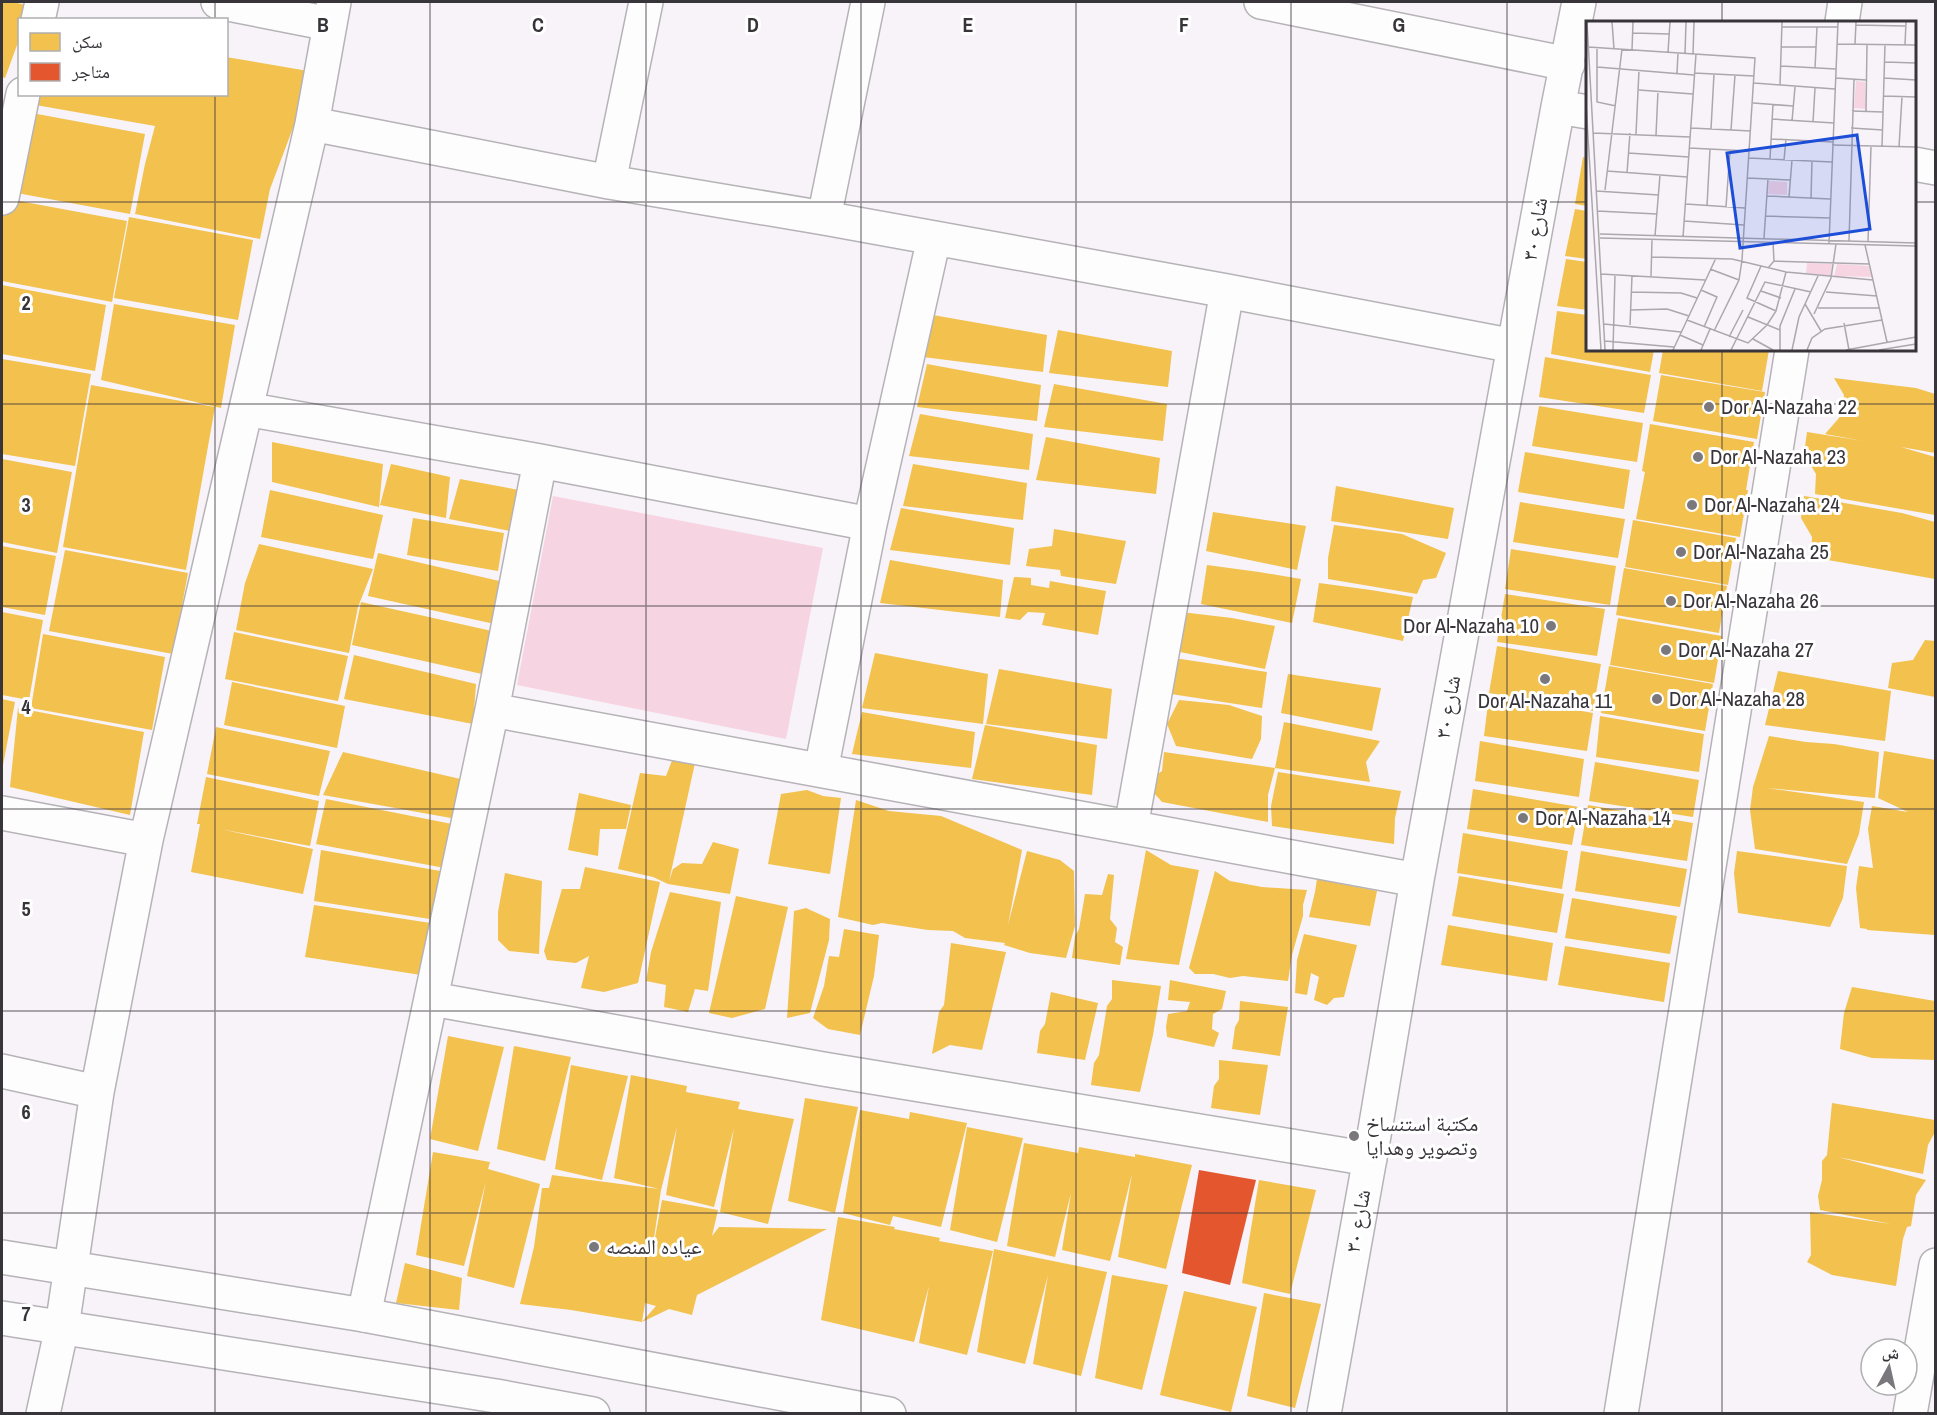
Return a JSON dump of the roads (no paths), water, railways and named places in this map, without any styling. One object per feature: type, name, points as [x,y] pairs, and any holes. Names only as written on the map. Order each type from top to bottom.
[{"type":"street","points":[[38,18],[42,2]]},
{"type":"street","points":[[43,1413],[62,1327],[97,1092],[146,840],[312,124],[332,13],[218,2]]},
{"type":"street","points":[[609,182],[646,2]]},
{"type":"street","points":[[824,218],[868,2]]},
{"type":"street","points":[[1261,2],[1568,64]]},
{"type":"street","name":"شارع ٣٠","points":[[1323,1413],[1514,346],[1573,109],[1568,64],[1579,2]]},
{"type":"street","points":[[1842,21],[1845,2]]},
{"type":"street","points":[[2,198],[23,96]]},
{"type":"street","points":[[312,124],[609,182],[824,218],[1227,291],[1514,346]]},
{"type":"street","points":[[1916,164],[1935,168]]},
{"type":"street","points":[[821,770],[870,524],[934,238]]},
{"type":"street","points":[[1131,827],[1227,291]]},
{"type":"street","points":[[1621,1413],[1792,351]]},
{"type":"street","points":[[246,409],[540,461],[870,524]]},
{"type":"street","points":[[364,1314],[492,710],[540,461]]},
{"type":"street","points":[[492,710],[1417,880]]},
{"type":"street","points":[[2,813],[146,840]]},
{"type":"street","points":[[432,999],[812,1067],[1370,1158]]},
{"type":"street","points":[[2,1071],[97,1092]]},
{"type":"street","points":[[2,1257],[364,1314],[889,1413]]},
{"type":"street","points":[[1910,1413],[1935,1265]]},
{"type":"street","points":[[2,1318],[495,1405],[593,1413]]},
{"type":"place","name":"Dor Al-Nazaha 22","points":[[1709,407]]},
{"type":"place","name":"Dor Al-Nazaha 23","points":[[1698,457]]},
{"type":"place","name":"Dor Al-Nazaha 24","points":[[1692,505]]},
{"type":"place","name":"Dor Al-Nazaha 25","points":[[1681,552]]},
{"type":"place","name":"Dor Al-Nazaha 26","points":[[1671,601]]},
{"type":"place","name":"Dor Al-Nazaha 10","points":[[1551,626]]},
{"type":"place","name":"Dor Al-Nazaha 27","points":[[1666,650]]},
{"type":"place","name":"Dor Al-Nazaha 11","points":[[1545,679]]},
{"type":"place","name":"Dor Al-Nazaha 28","points":[[1657,699]]},
{"type":"place","name":"Dor Al-Nazaha 14","points":[[1523,818]]},
{"type":"place","name":"مكتبة استنساخ وتصوير وهدايا","points":[[1354,1136]]},
{"type":"place","name":"عياده المنصه","points":[[594,1247]]}]
